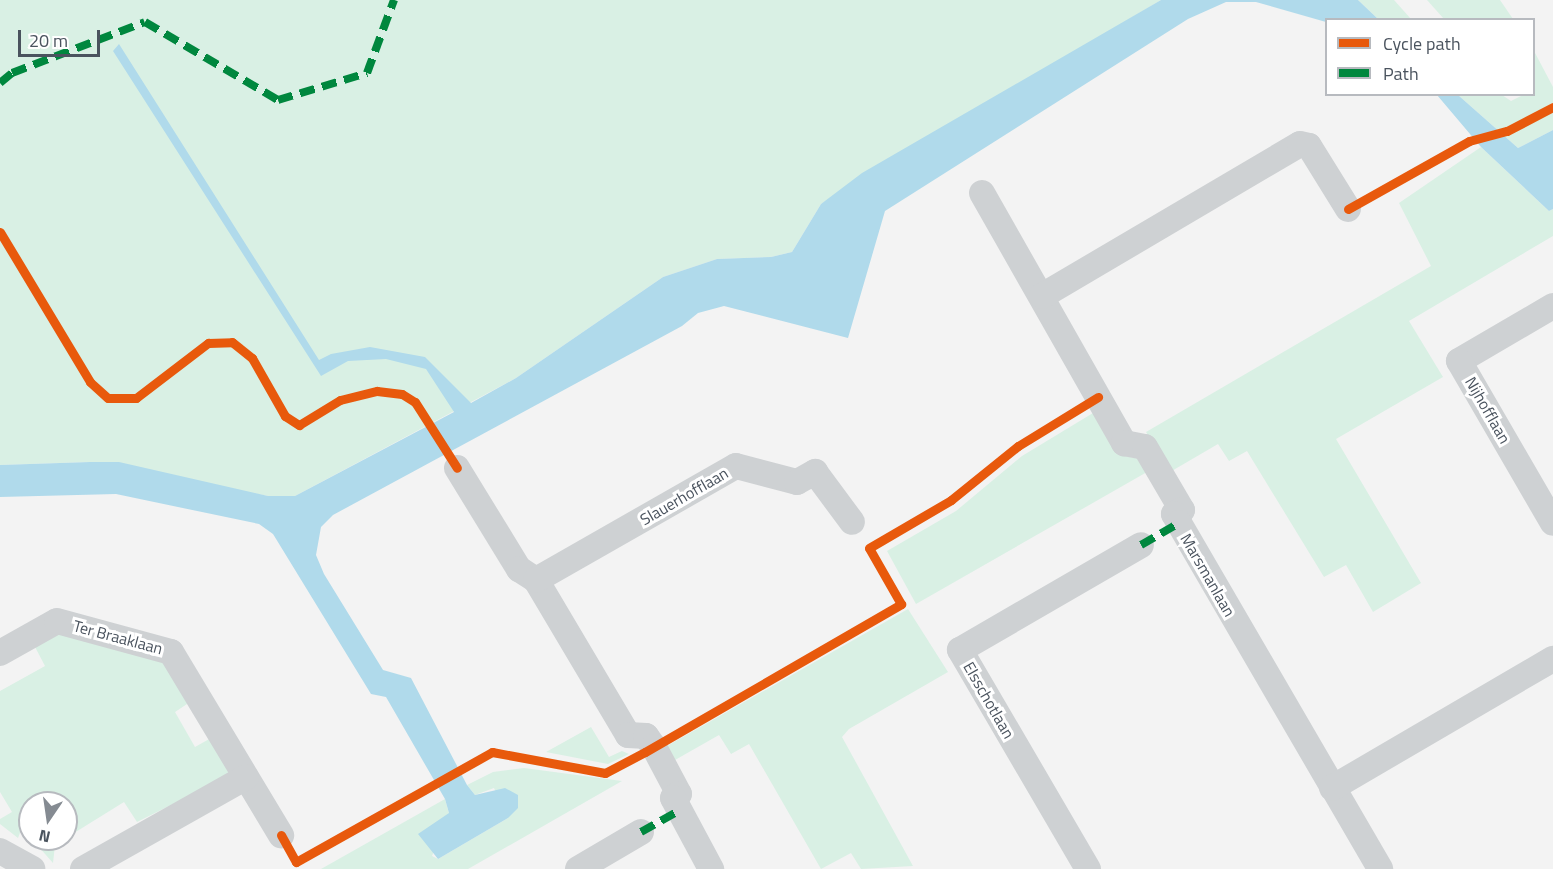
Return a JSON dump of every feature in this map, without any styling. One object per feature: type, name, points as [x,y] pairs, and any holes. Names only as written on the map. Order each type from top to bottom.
[{"type":"street","points":[[1042,296],[1300,144],[1309,146],[1348,209]]},
{"type":"street","name":"Marsmanlaan","points":[[982,193],[1124,443],[1144,447],[1182,510],[1174,514],[1380,869]]},
{"type":"street","name":"Nijhofflaan","points":[[1553,306],[1459,361],[1553,523]]},
{"type":"street","name":"Slauerhofflaan","points":[[536,580],[736,466],[797,482],[815,472],[852,522]]},
{"type":"street","points":[[457,468],[519,569],[536,580],[628,735],[646,736],[654,747],[679,794],[673,798],[711,869]]},
{"type":"street","name":"Elsschotlaan","points":[[1088,869],[960,650],[1141,545]]},
{"type":"street","name":"Ter Braaklaan","points":[[0,653],[57,621],[171,652],[280,835]]},
{"type":"street","points":[[1332,788],[1553,659]]},
{"type":"street","points":[[83,869],[246,777]]},
{"type":"street","points":[[578,869],[641,832]]},
{"type":"street","points":[[0,851],[32,869]]},
{"type":"green space","points":[[0,0],[1161,0],[821,204],[792,252],[771,257],[717,259],[663,277],[516,378],[295,496],[268,496],[90,462],[0,465]]},
{"type":"green space","points":[[1358,0],[1394,0],[1410,18],[1377,18]]},
{"type":"green space","points":[[1427,0],[1500,0],[1512,18],[1443,18]]},
{"type":"green space","points":[[1535,53],[1553,87],[1553,130],[1518,148],[1459,96],[1504,96],[1511,101],[1521,96],[1535,96]]},
{"type":"green space","points":[[1481,147],[1549,211],[1553,209],[1553,236],[1409,321],[1443,377],[1336,439],[1421,583],[1373,612],[1346,565],[1324,577],[1247,451],[1229,461],[1218,444],[1170,472],[1146,432],[1431,266],[1399,203]]},
{"type":"green space","points":[[1093,413],[1117,454],[1139,459],[1147,472],[916,604],[887,551],[956,511],[1022,456]]},
{"type":"green space","points":[[908,609],[948,672],[849,729],[842,737],[913,866],[861,869],[851,853],[821,869],[749,744],[731,754],[719,735],[668,764],[660,750]]},
{"type":"green space","points":[[60,631],[166,660],[190,702],[175,712],[195,747],[211,738],[233,774],[137,822],[124,802],[78,831],[78,791],[18,791],[18,838],[0,824],[0,819],[12,812],[0,792],[0,691],[45,666],[34,645]]},
{"type":"green space","points":[[591,727],[609,757],[622,751],[629,754],[608,764],[546,752]]},
{"type":"green space","points":[[524,768],[622,781],[468,869],[321,869],[445,799],[449,813],[432,856],[438,859],[508,818],[494,788],[475,795],[467,785],[493,772]]},
{"type":"green space","points":[[42,851],[54,851],[53,863]]},
{"type":"water","points":[[1161,0],[1358,0],[1377,18],[1325,18],[1325,22],[1256,2],[1226,2],[1188,19],[885,211],[848,338],[724,306],[698,313],[682,326],[333,515],[321,527],[316,555],[324,574],[383,670],[411,678],[467,785],[475,795],[505,788],[518,795],[518,808],[508,818],[438,859],[418,834],[449,813],[445,799],[386,697],[371,694],[273,534],[259,524],[116,494],[0,497],[0,465],[90,462],[119,462],[268,496],[295,496],[454,412],[426,369],[386,359],[348,361],[321,376],[113,51],[119,44],[319,360],[331,354],[370,347],[425,357],[471,403],[516,378],[663,277],[717,259],[771,257],[792,252],[821,204],[862,173]]},
{"type":"water","points":[[1438,96],[1459,96],[1518,148],[1553,130],[1553,209],[1549,211],[1481,147]]},
{"type":"marked path","points":[[0,83],[12,73],[145,22],[278,100],[367,73],[394,0]]},
{"type":"marked path","points":[[1141,545],[1179,523]]},
{"type":"marked path","points":[[641,832],[680,810]]},
{"type":"cycle path","points":[[1348,209],[1469,141],[1507,131],[1553,107]]},
{"type":"cycle path","points":[[0,232],[90,382],[108,398],[136,398],[208,343],[232,342],[252,358],[285,416],[299,425],[340,400],[377,391],[402,394],[415,402],[457,468]]},
{"type":"cycle path","points":[[281,835],[296,862],[492,752],[605,773],[645,752],[901,604],[869,548],[951,500],[1018,446],[1098,397]]}]
